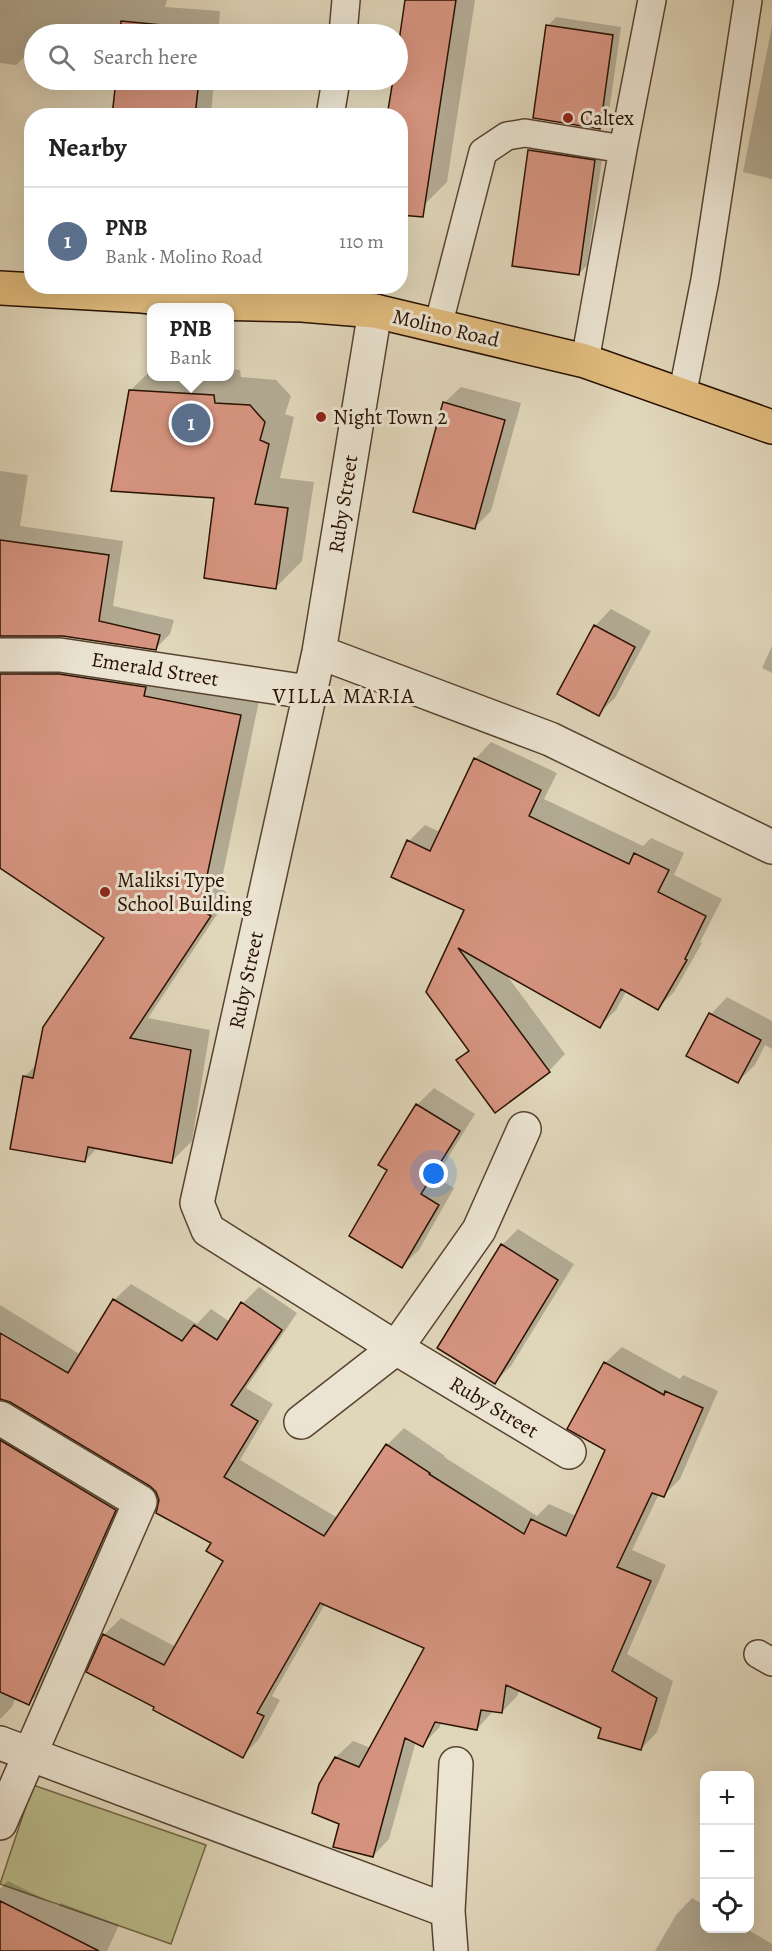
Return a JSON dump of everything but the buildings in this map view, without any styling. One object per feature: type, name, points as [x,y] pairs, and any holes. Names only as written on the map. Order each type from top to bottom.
[{"type":"main road","name":"Molino Road","points":[[0,288],[24,289]]},
{"type":"main road","name":"Molino Road","points":[[98,294],[205,303],[304,296],[585,361],[772,427]]},
{"type":"street","name":"Ruby Street","points":[[375,311],[319,652],[308,693],[197,1203],[208,1230],[396,1348],[569,1452]]},
{"type":"street","points":[[319,652],[550,739],[772,847]]},
{"type":"street","name":"Emerald Street","points":[[0,655],[60,655],[308,693]]},
{"type":"street","points":[[301,1422],[396,1348],[479,1230],[524,1129]]},
{"type":"street","points":[[0,1419],[140,1502],[0,1823]]},
{"type":"street","points":[[0,1743],[448,1911]]},
{"type":"street","points":[[451,1951],[448,1911],[456,1764]]},
{"type":"lane","points":[[344,24],[346,0]]},
{"type":"lane","points":[[585,361],[622,149],[652,0]]},
{"type":"lane","points":[[682,396],[705,280],[748,0]]},
{"type":"lane","points":[[331,108],[334,90]]},
{"type":"lane","points":[[438,326],[483,152],[507,136],[525,133],[622,149]]},
{"type":"green space","points":[[33,1785],[206,1845],[171,1944],[0,1884]]},
{"type":"place","name":"Caltex","points":[[568,118]]},
{"type":"place","name":"Night Town 2","points":[[321,417]]},
{"type":"place","name":"PNB","points":[[191,423]]},
{"type":"place","name":"Maliksi Type School Building","points":[[105,892]]},
{"type":"district","name":"VILLA MARIA","points":[[344,695]]}]
